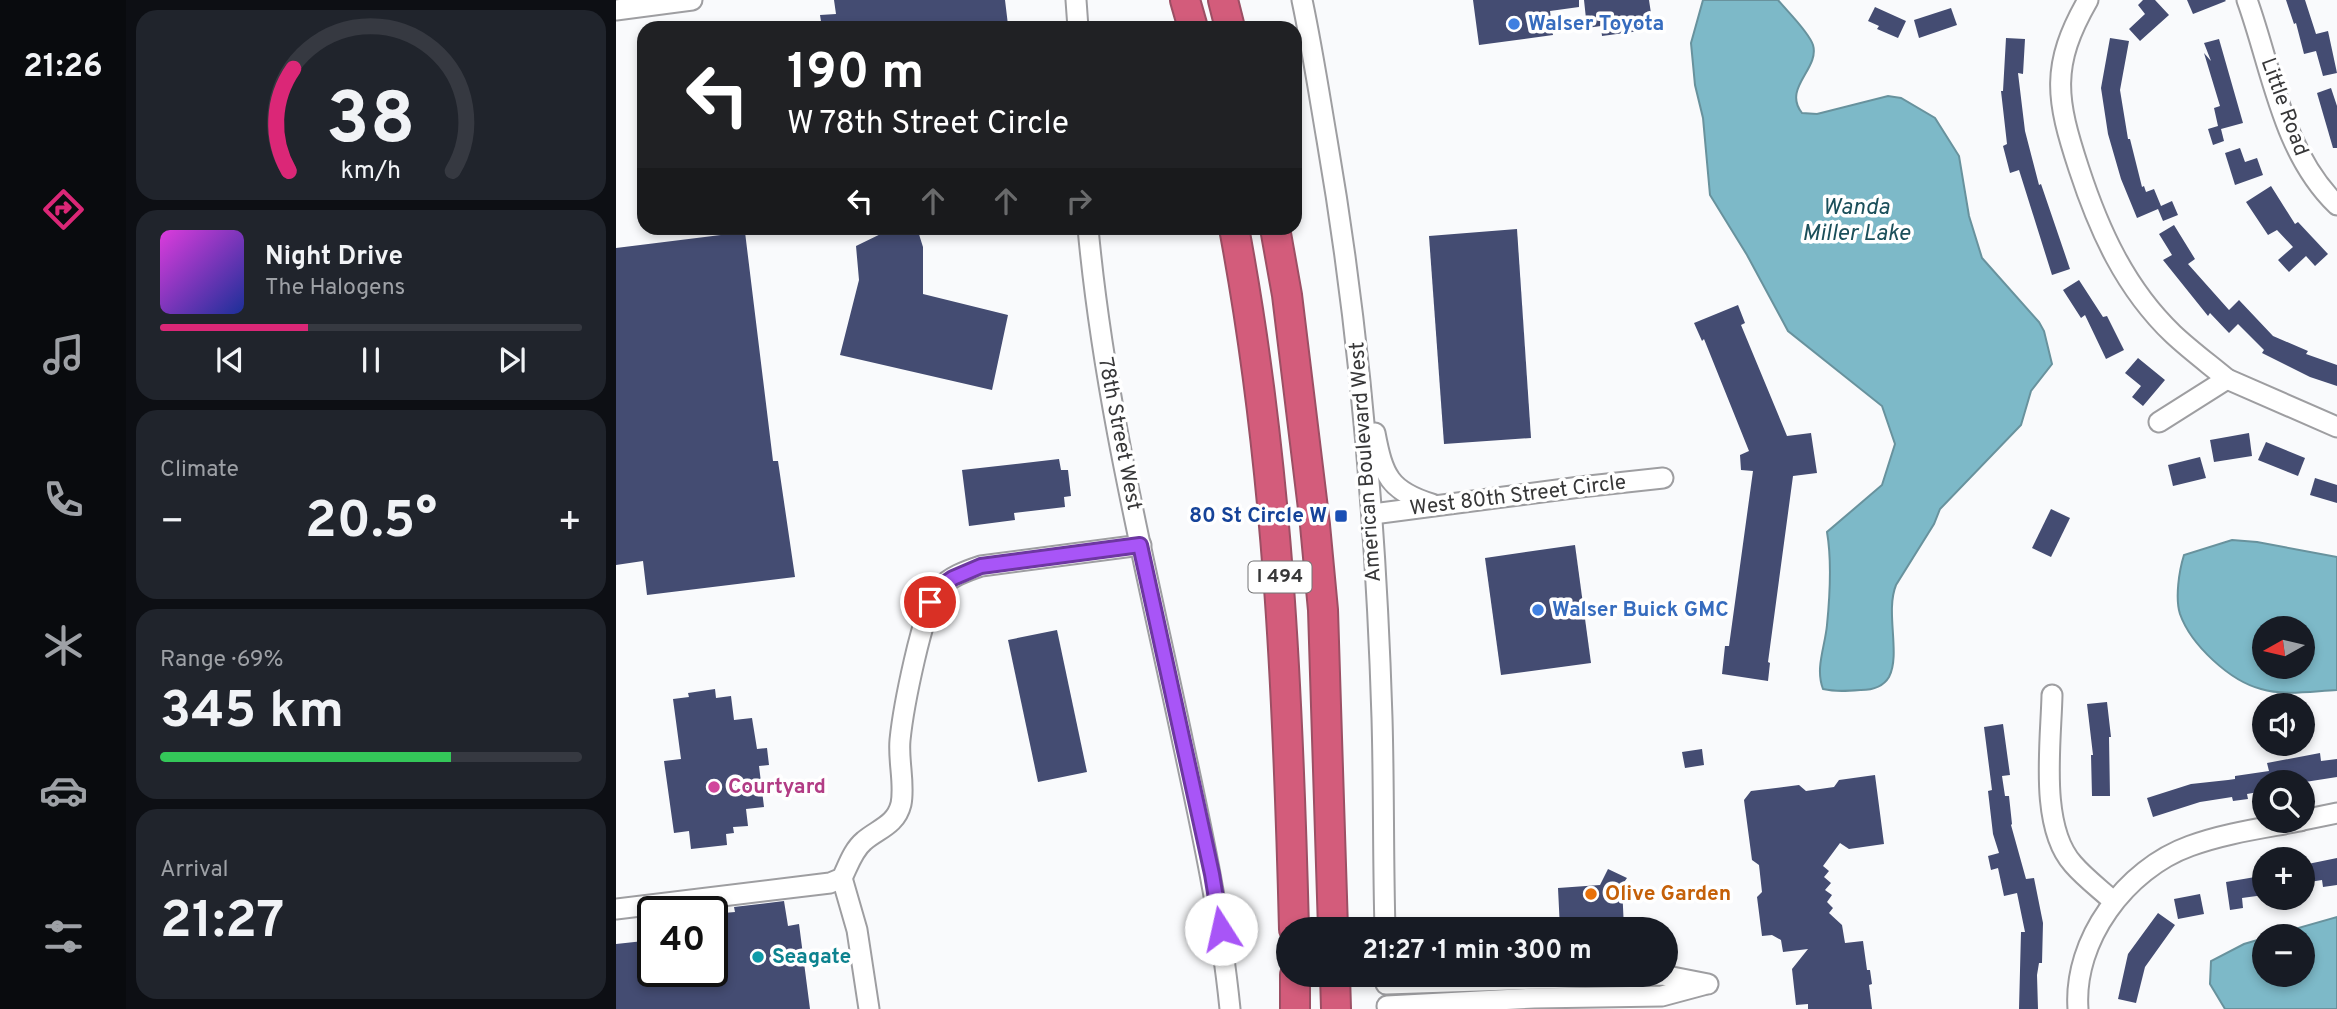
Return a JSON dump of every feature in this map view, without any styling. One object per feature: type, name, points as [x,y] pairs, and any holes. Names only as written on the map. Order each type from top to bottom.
[{"type":"highway","points":[[1185,0],[1191,21]]},
{"type":"highway","points":[[1223,0],[1228,21]]},
{"type":"highway","points":[[1240,0],[1243,21]]},
{"type":"highway","name":"I 494","points":[[1235,235],[1268,451],[1281,588],[1290,746],[1294,917]]},
{"type":"highway","name":"I 494","points":[[1276,235],[1287,295],[1323,610],[1333,917]]},
{"type":"highway","points":[[1295,987],[1296,1009]]},
{"type":"highway","points":[[1335,987],[1336,1009]]},
{"type":"street","points":[[616,10],[692,0]]},
{"type":"street","points":[[1076,0],[1078,21]]},
{"type":"street","name":"American Boulevard West","points":[[1302,0],[1314,55],[1340,216],[1357,348],[1373,514],[1382,719],[1385,917]]},
{"type":"street","points":[[2088,0],[2064,49],[2060,76],[2062,104],[2067,132],[2093,212],[2109,249],[2154,313],[2173,334],[2227,379],[2337,427]]},
{"type":"street","name":"Little Road","points":[[2247,0],[2296,149],[2310,174],[2337,205]]},
{"type":"street","name":"78th Street West","points":[[1089,235],[1110,392],[1140,545],[1212,874],[1230,1009]]},
{"type":"street","points":[[1357,348],[1382,467],[1401,491],[1412,498],[1436,505]]},
{"type":"street","points":[[2159,422],[2227,379]]},
{"type":"street","name":"West 80th Street Circle","points":[[1373,514],[1663,478]]},
{"type":"street","points":[[869,1009],[857,930],[842,878],[855,850],[890,825],[901,806],[900,741],[930,602],[940,587],[966,571],[981,566],[1140,545]]},
{"type":"street","points":[[2052,695],[2050,803],[2053,825],[2060,845],[2072,863],[2113,901]]},
{"type":"street","points":[[2315,817],[2337,813]]},
{"type":"street","points":[[2078,1009],[2081,976],[2088,949],[2113,901],[2162,860],[2189,846],[2252,832]]},
{"type":"street","points":[[616,909],[830,883],[842,878]]},
{"type":"street","points":[[1386,987],[1387,1007],[1534,999],[1662,996],[1708,984],[1678,978]]},
{"type":"water","name":"Wanda Miller Lake","points":[[1703,0],[1778,0],[1813,45],[1814,54],[1796,95],[1802,113],[1817,114],[1888,96],[1901,98],[1935,118],[1959,156],[1969,216],[1982,258],[2044,331],[2052,364],[2031,391],[2021,425],[1940,509],[1934,524],[1896,585],[1892,608],[1892,668],[1887,680],[1873,689],[1823,689],[1820,665],[1827,625],[1830,578],[1827,532],[1882,485],[1895,444],[1882,406],[1788,331],[1747,255],[1710,195],[1703,118],[1695,85],[1691,43]]},
{"type":"water","points":[[2232,540],[2337,557],[2337,690],[2289,693],[2270,691],[2249,685],[2225,670],[2202,649],[2185,626],[2178,600],[2184,555]]},
{"type":"water","points":[[2337,917],[2337,1009],[2225,1009],[2210,984],[2211,961],[2252,942],[2252,987],[2315,987],[2315,924],[2312,924]]},
{"type":"building","points":[[834,0],[1005,0],[1008,21],[821,21],[820,15],[836,14]]},
{"type":"building","name":"Walser Toyota","points":[[1473,0],[1579,0],[1579,7],[1550,11],[1553,35],[1479,45]]},
{"type":"building","points":[[1584,0],[1649,0],[1652,20],[1646,21],[1647,30],[1602,36],[1601,26],[1587,28]]},
{"type":"building","points":[[2143,0],[2155,0],[2169,15],[2140,41],[2129,29],[2145,14],[2138,5]]},
{"type":"building","points":[[2187,0],[2225,0],[2226,1],[2193,14]]},
{"type":"building","points":[[2286,0],[2305,0],[2316,34],[2328,31],[2337,73],[2323,76],[2316,51],[2304,54],[2296,23],[2294,24]]},
{"type":"building","points":[[1875,7],[1906,21],[1898,38],[1877,29],[1879,26],[1868,21]]},
{"type":"building","points":[[1951,8],[1957,25],[1919,38],[1914,20]]},
{"type":"building","points":[[2006,38],[2025,39],[2023,74],[2018,73],[2025,131],[2039,185],[2041,184],[2070,269],[2052,275],[2019,170],[2010,173],[2003,146],[2007,144],[2001,91]]},
{"type":"building","points":[[2110,38],[2129,41],[2120,90],[2128,139],[2142,187],[2144,186],[2146,192],[2154,189],[2161,206],[2172,201],[2178,215],[2163,221],[2158,209],[2137,218],[2121,179],[2108,134],[2101,88]]},
{"type":"building","points":[[2219,39],[2243,123],[2221,129],[2224,141],[2213,145],[2208,129],[2218,126],[2214,108],[2220,106],[2204,53],[2211,61],[2204,43]]},
{"type":"building","points":[[2331,88],[2337,106],[2337,148],[2333,148],[2317,93]]},
{"type":"building","points":[[2240,148],[2245,162],[2257,158],[2263,175],[2235,185],[2225,153]]},
{"type":"building","points":[[2271,186],[2295,224],[2298,222],[2328,254],[2315,266],[2306,256],[2289,272],[2278,260],[2293,247],[2277,230],[2268,235],[2246,202]]},
{"type":"building","points":[[2174,225],[2195,259],[2188,264],[2229,310],[2239,300],[2273,336],[2308,351],[2306,354],[2337,365],[2337,386],[2310,377],[2262,353],[2264,350],[2238,324],[2229,333],[2210,313],[2208,316],[2163,260],[2172,255],[2159,234]]},
{"type":"building","points":[[1517,229],[1531,438],[1444,444],[1429,236]]},
{"type":"building","points":[[721,235],[745,235],[773,461],[778,461],[795,577],[647,595],[643,561],[616,565],[616,248]]},
{"type":"building","points":[[879,235],[919,235],[923,247],[923,294],[1008,315],[992,390],[840,355],[859,280],[856,246]]},
{"type":"building","points":[[2079,280],[2103,317],[2107,316],[2124,350],[2106,359],[2085,315],[2081,318],[2063,290]]},
{"type":"building","points":[[1738,305],[1745,323],[1741,325],[1787,436],[1811,433],[1817,473],[1793,476],[1768,662],[1768,681],[1722,674],[1725,646],[1729,646],[1753,471],[1741,470],[1740,455],[1749,451],[1704,339],[1702,341],[1694,323]]},
{"type":"building","points":[[2138,358],[2165,380],[2143,406],[2132,397],[2141,386],[2125,373]]},
{"type":"building","points":[[2249,433],[2252,456],[2214,462],[2210,440]]},
{"type":"building","points":[[2266,442],[2305,458],[2298,476],[2258,460]]},
{"type":"building","points":[[2200,457],[2206,478],[2173,486],[2168,465]]},
{"type":"building","points":[[1059,459],[1061,470],[1068,470],[1071,496],[1064,497],[1065,507],[1014,513],[1015,520],[969,526],[962,470]]},
{"type":"building","points":[[2315,478],[2337,485],[2337,503],[2310,495]]},
{"type":"building","points":[[2051,509],[2070,518],[2051,557],[2032,548]]},
{"type":"building","name":"Walser Buick GMC","points":[[1575,545],[1591,663],[1501,675],[1485,558]]},
{"type":"building","points":[[1057,630],[1087,772],[1038,782],[1008,640]]},
{"type":"building","name":"Courtyard","points":[[715,689],[716,698],[731,696],[734,720],[752,718],[757,749],[767,748],[769,765],[759,766],[764,807],[746,809],[748,826],[733,827],[734,833],[726,834],[727,845],[691,849],[689,831],[674,833],[664,761],[681,759],[673,699],[689,697],[688,693]]},
{"type":"building","points":[[2107,702],[2111,737],[2110,796],[2092,796],[2093,755],[2087,704]]},
{"type":"building","points":[[2003,724],[2010,775],[2002,776],[2005,796],[2009,796],[2011,825],[2026,879],[2034,878],[2043,923],[2042,963],[2039,963],[2037,975],[2038,1009],[2019,1009],[2021,932],[2025,932],[2017,893],[2004,896],[1998,868],[1991,870],[1988,856],[1999,853],[1993,834],[1988,791],[1992,790],[1984,727]]},
{"type":"building","points":[[1702,749],[1704,765],[1685,768],[1682,752]]},
{"type":"building","points":[[2320,753],[2321,761],[2337,759],[2337,777],[2315,780],[2315,770],[2269,770],[2267,763]]},
{"type":"building","points":[[2252,774],[2252,793],[2247,794],[2248,799],[2233,801],[2232,797],[2200,802],[2153,817],[2147,798],[2191,784],[2235,779],[2235,776]]},
{"type":"building","points":[[1875,775],[1884,844],[1849,849],[1840,843],[1823,866],[1829,871],[1824,877],[1831,883],[1825,890],[1832,895],[1827,902],[1833,908],[1829,913],[1842,925],[1845,943],[1863,941],[1872,984],[1869,985],[1872,1009],[1808,1009],[1808,1004],[1796,1005],[1792,969],[1808,949],[1783,952],[1781,940],[1772,935],[1762,936],[1757,897],[1762,892],[1759,865],[1752,860],[1744,800],[1751,791],[1799,785],[1806,791],[1834,787],[1839,780]]},
{"type":"building","points":[[2337,858],[2337,885],[2323,887],[2322,880],[2315,881],[2315,863]]},
{"type":"building","name":"Olive Garden","points":[[1608,869],[1627,878],[1622,885],[1623,917],[1559,917],[1558,888],[1600,885]]},
{"type":"building","points":[[2252,878],[2252,897],[2242,898],[2243,908],[2230,910],[2226,882]]},
{"type":"building","points":[[2200,894],[2204,914],[2178,919],[2174,899]]},
{"type":"building","name":"Seagate","points":[[784,901],[788,926],[799,924],[810,1009],[616,1009],[616,944],[637,942],[637,987],[728,987],[728,913],[735,912],[734,907]]},
{"type":"building","points":[[2158,913],[2175,925],[2145,967],[2136,1003],[2118,999],[2128,954]]},
{"type":"place","name":"Walser Toyota","points":[[1514,24]]},
{"type":"place","name":"80 St Circle W","points":[[1341,516]]},
{"type":"place","name":"Walser Buick GMC","points":[[1538,610]]},
{"type":"place","name":"Courtyard","points":[[714,787]]},
{"type":"place","name":"Olive Garden","points":[[1591,894]]},
{"type":"place","name":"Seagate","points":[[758,957]]},
{"type":"route","points":[[930,602],[940,587],[966,571],[981,566],[1140,545],[1212,874],[1221,929]]}]
